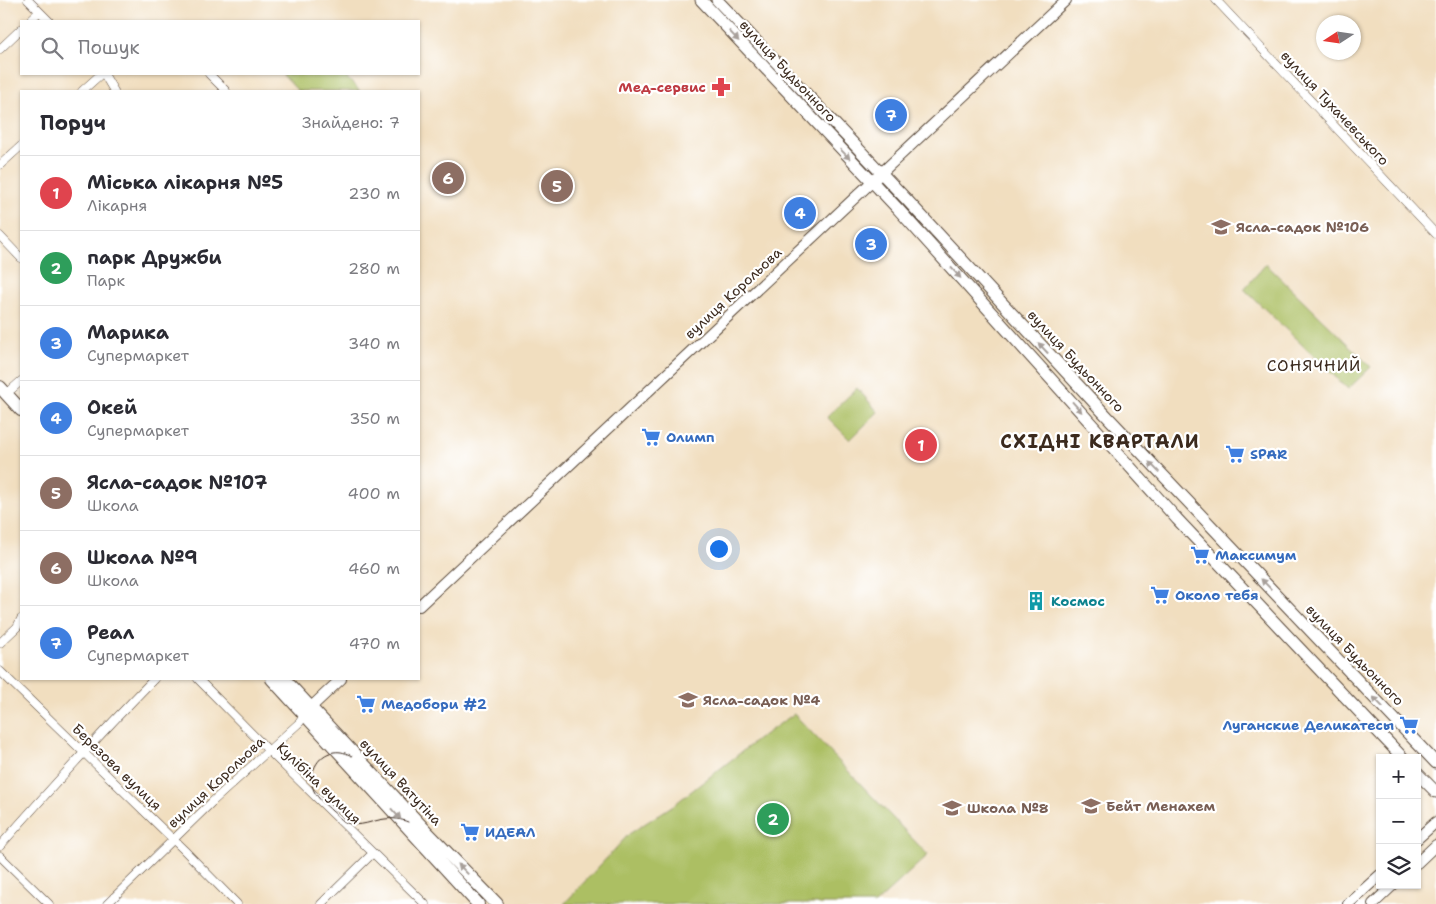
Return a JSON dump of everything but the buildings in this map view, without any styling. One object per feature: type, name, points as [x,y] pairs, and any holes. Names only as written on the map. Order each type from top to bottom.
[{"type":"main road","name":"вулиця Будьонного","points":[[701,0],[898,209],[1177,519],[1399,754]]},
{"type":"main road","name":"вулиця Будьонного","points":[[718,0],[882,173],[1102,411],[1436,763]]},
{"type":"main road","points":[[0,376],[20,398]]},
{"type":"main road","points":[[11,386],[20,408]]},
{"type":"main road","name":"вулиця Ватутіна","points":[[273,680],[308,710],[496,904]]},
{"type":"main road","name":"вулиця Ватутіна","points":[[285,680],[308,710],[478,904]]},
{"type":"main road","points":[[1421,776],[1436,792]]},
{"type":"street","points":[[28,0],[48,20]]},
{"type":"street","name":"вулиця Корольова","points":[[420,605],[1066,0]]},
{"type":"street","name":"вулиця Тухачевського","points":[[1216,0],[1436,234]]},
{"type":"street","points":[[30,20],[39,12]]},
{"type":"street","points":[[0,49],[20,30]]},
{"type":"street","points":[[83,90],[102,75]]},
{"type":"street","points":[[104,75],[113,90]]},
{"type":"street","points":[[210,75],[225,90]]},
{"type":"street","points":[[0,165],[20,147]]},
{"type":"street","points":[[0,236],[20,257]]},
{"type":"street","points":[[0,643],[17,627],[20,621]]},
{"type":"street","name":"Березова вулиця","points":[[0,671],[237,904]]},
{"type":"street","points":[[0,846],[84,752],[153,680]]},
{"type":"street","name":"Кулібіна вулиця","points":[[199,680],[268,751],[425,904]]},
{"type":"street","name":"вулиця Корольова","points":[[107,904],[212,802],[300,722],[308,710],[341,680]]},
{"type":"street","points":[[1421,835],[1436,822]]},
{"type":"street","points":[[1421,859],[1436,845]]},
{"type":"street","points":[[321,904],[373,853]]},
{"type":"street","points":[[0,856],[49,904]]},
{"type":"street","points":[[1348,904],[1376,878]]},
{"type":"street","points":[[1373,904],[1389,889]]},
{"type":"green space","points":[[283,75],[344,75],[359,90],[297,90]]},
{"type":"green space","points":[[1266,264],[1371,367],[1348,389],[1244,289]]},
{"type":"green space","points":[[857,388],[878,412],[850,440],[827,417]]},
{"type":"green space","points":[[794,714],[928,855],[875,904],[564,904],[629,834],[675,804],[758,739]]},
{"type":"tram line","points":[[352,756],[343,752],[334,752],[318,761],[312,779],[312,785],[318,797],[347,823],[357,825],[391,819],[400,819],[408,822]]},
{"type":"place","name":"Мед-сервис","points":[[721,87]]},
{"type":"place","name":"Реал","points":[[891,115]]},
{"type":"place","name":"Школа №9","points":[[448,178]]},
{"type":"place","name":"Ясла-садок №107","points":[[557,186]]},
{"type":"place","name":"Окей","points":[[800,213]]},
{"type":"place","name":"Ясла-садок №106","points":[[1221,227]]},
{"type":"place","name":"Марика","points":[[871,244]]},
{"type":"place","name":"Олимп","points":[[651,437]]},
{"type":"place","name":"Міська лікарня №5","points":[[921,445]]},
{"type":"place","name":"SPAR","points":[[1235,454]]},
{"type":"place","name":"Максимум","points":[[1200,555]]},
{"type":"place","name":"Около тебя","points":[[1160,595]]},
{"type":"place","name":"Космос","points":[[1036,601]]},
{"type":"place","name":"Ясла-садок №4","points":[[688,700]]},
{"type":"place","name":"Медобори #2","points":[[366,704]]},
{"type":"place","name":"Луганские Деликатесы","points":[[1409,725]]},
{"type":"place","name":"Бейт Менахем","points":[[1091,806]]},
{"type":"place","name":"Школа №8","points":[[952,808]]},
{"type":"place","name":"парк Дружби","points":[[773,819]]},
{"type":"place","name":"ИДЕАЛ","points":[[470,832]]},
{"type":"district","name":"СОНЯЧНИЙ","points":[[1314,365]]},
{"type":"district","name":"СХІДНІ КВАРТАЛИ","points":[[1100,441]]}]
